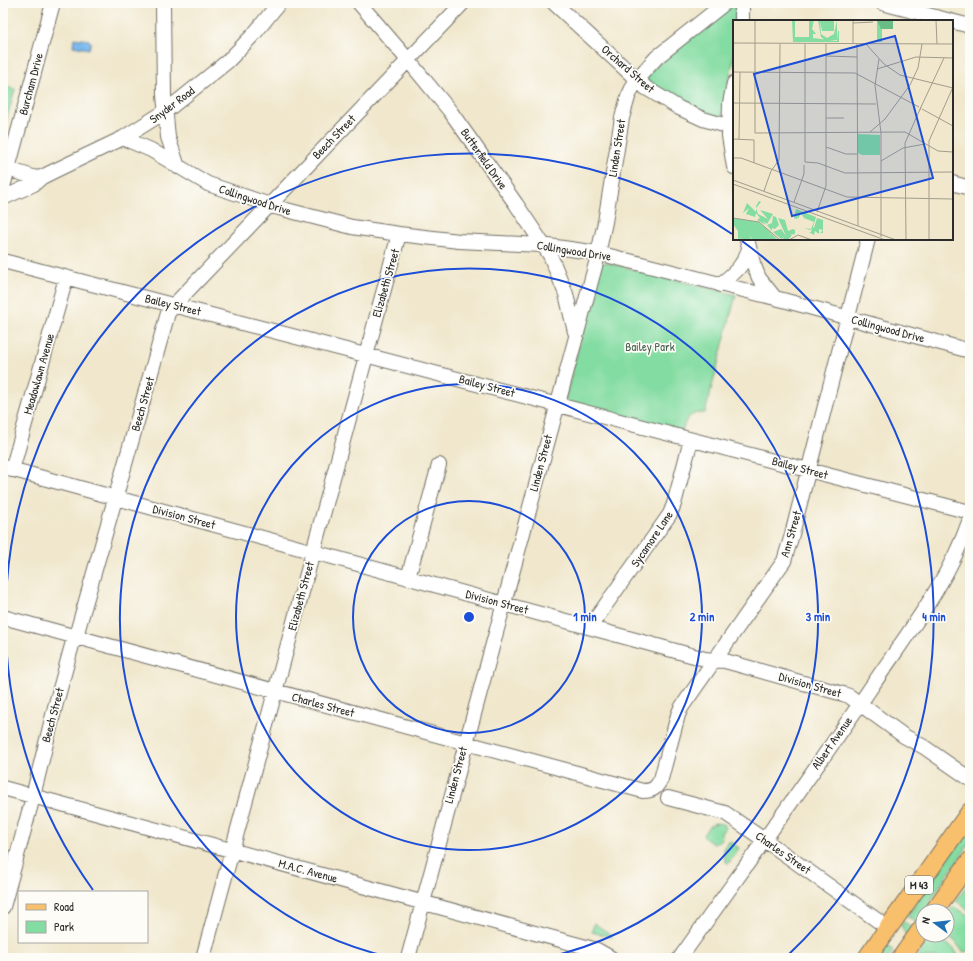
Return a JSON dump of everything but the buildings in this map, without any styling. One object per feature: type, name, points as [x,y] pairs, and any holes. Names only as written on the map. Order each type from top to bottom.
[{"type":"main road","name":"M 43","points":[[867,958],[970,812]]},
{"type":"main road","name":"M 43","points":[[940,903],[970,861]]},
{"type":"main road","points":[[888,928],[899,937],[899,945],[893,958]]},
{"type":"main road","points":[[901,958],[915,938]]},
{"type":"street","name":"Burcham Drive","points":[[3,187],[53,3]]},
{"type":"street","points":[[164,3],[164,94],[168,137],[178,166]]},
{"type":"street","name":"Snyder Road","points":[[3,198],[34,184],[42,177],[123,138],[166,111],[214,73],[237,52],[279,3]]},
{"type":"street","name":"Butterfield Drive","points":[[359,3],[408,60],[457,122],[516,204],[550,255],[566,294],[575,335]]},
{"type":"street","name":"Beech Street","points":[[3,907],[55,707],[116,499],[168,313],[268,206],[463,3]]},
{"type":"street","name":"Orchard Street","points":[[554,3],[646,88],[678,108],[703,119],[731,128]]},
{"type":"street","name":"Linden Street","points":[[408,958],[598,253],[605,222],[622,118],[628,97],[636,80],[657,57],[725,3]]},
{"type":"street","points":[[742,3],[742,20]]},
{"type":"street","points":[[882,3],[928,13],[951,20]]},
{"type":"street","points":[[953,21],[970,26]]},
{"type":"street","points":[[733,88],[730,103],[731,128],[728,136],[733,162]]},
{"type":"street","name":"Collingwood Drive","points":[[123,138],[151,150],[208,184],[268,206],[352,227],[400,234],[472,242],[542,245],[598,253],[775,298],[970,351]]},
{"type":"street","points":[[8,170],[36,178],[42,177]]},
{"type":"street","points":[[953,183],[970,188]]},
{"type":"street","name":"Elizabeth Street","points":[[203,958],[400,234]]},
{"type":"street","name":"Ann Street","points":[[643,791],[651,791],[657,787],[661,779],[678,715],[714,660],[784,561],[809,470],[868,240]]},
{"type":"street","points":[[720,285],[739,269],[745,260],[748,244]]},
{"type":"street","points":[[748,244],[759,278],[775,298]]},
{"type":"street","name":"Bailey Street","points":[[3,261],[970,512]]},
{"type":"street","name":"Meadowlawn Avenue","points":[[7,469],[66,278]]},
{"type":"street","name":"Sycamore Lane","points":[[590,627],[673,509],[691,440]]},
{"type":"street","points":[[408,578],[439,465]]},
{"type":"street","name":"Division Street","points":[[7,469],[705,659],[725,661],[843,694],[970,779]]},
{"type":"street","name":"Albert Avenue","points":[[680,958],[860,704],[936,591],[945,576],[962,540],[970,519]]},
{"type":"street","name":"Charles Street","points":[[3,617],[643,791]]},
{"type":"street","name":"M.A.C. Avenue","points":[[3,788],[597,950],[610,958]]},
{"type":"street","name":"Charles Street","points":[[668,798],[725,813],[888,928]]},
{"type":"green space","points":[[729,6],[735,8],[737,20],[733,20],[733,63],[726,93],[724,114],[718,118],[698,111],[648,82],[647,74]]},
{"type":"green space","points":[[3,86],[15,89],[6,121],[3,120]]},
{"type":"green space","name":"Bailey Park","points":[[604,262],[736,295],[705,413],[692,415],[689,417],[682,432],[569,402],[565,399],[600,265]]},
{"type":"green space","points":[[715,823],[723,824],[725,828],[721,833],[722,839],[714,844],[707,840],[703,835],[709,826]]},
{"type":"green space","points":[[970,826],[970,843],[930,903],[916,903]]},
{"type":"green space","points":[[727,842],[731,842],[739,848],[728,864],[725,861],[724,850]]},
{"type":"green space","points":[[970,881],[970,911],[956,901]]},
{"type":"green space","points":[[915,905],[915,921],[907,916]]},
{"type":"green space","points":[[955,908],[970,916],[970,951],[963,952],[955,941]]},
{"type":"green space","points":[[903,921],[915,930],[907,937],[901,925]]},
{"type":"green space","points":[[594,923],[612,936],[612,937],[592,932]]},
{"type":"green space","points":[[926,943],[946,943],[954,949],[960,958],[916,958]]},
{"type":"green space","points":[[886,945],[893,950],[889,958],[877,958]]},
{"type":"water","points":[[74,38],[89,40],[91,42],[89,49],[73,46]]}]
